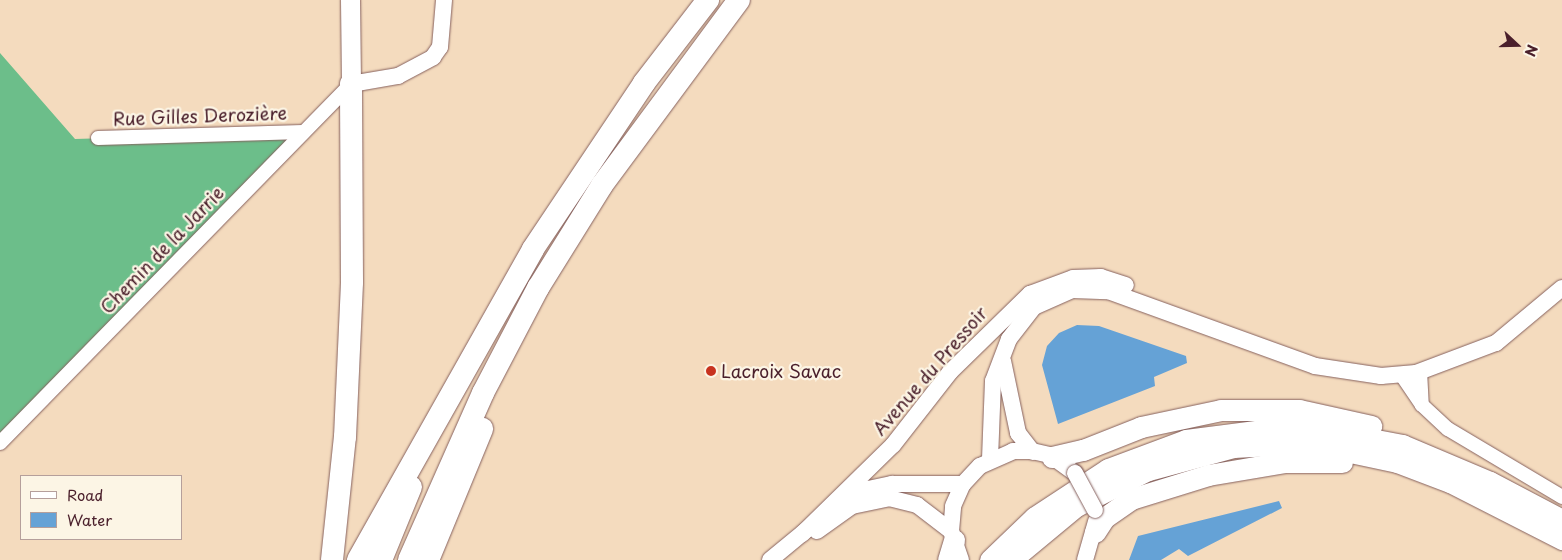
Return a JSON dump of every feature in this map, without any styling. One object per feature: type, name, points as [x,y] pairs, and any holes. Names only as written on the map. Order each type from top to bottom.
[{"type":"highway","points":[[358,560],[472,354],[584,171],[708,0]]},
{"type":"highway","points":[[408,560],[483,393],[538,288],[602,185],[739,0]]},
{"type":"highway","points":[[332,560],[345,437],[352,292],[357,83]]},
{"type":"highway","points":[[428,560],[509,366],[538,311],[538,288]]},
{"type":"highway","points":[[381,560],[472,354]]},
{"type":"main road","points":[[350,0],[357,83]]},
{"type":"main road","points":[[357,83],[362,0]]},
{"type":"main road","points":[[1043,454],[1181,417],[1221,410],[1299,410],[1401,435],[1471,465],[1490,482]]},
{"type":"main road","points":[[990,560],[1035,517],[1108,469],[1178,443],[1228,432],[1318,429],[1365,436],[1411,449],[1490,482],[1562,520]]},
{"type":"main road","points":[[1011,560],[1076,506],[1148,470],[1233,447],[1273,445],[1338,448],[1397,462],[1450,482],[1562,539]]},
{"type":"main road","points":[[1095,532],[1104,518],[1131,500],[1169,486],[1208,474],[1321,460],[1393,472],[1451,493],[1562,549]]},
{"type":"street","points":[[357,83],[398,76],[433,57],[440,47],[444,0]]},
{"type":"street","name":"Chemin de la Jarrie","points":[[0,443],[303,132],[357,83]]},
{"type":"street","name":"Rue Gilles Derozière","points":[[98,138],[303,132]]},
{"type":"street","name":"Avenue du Pressoir","points":[[802,534],[893,445],[950,372],[1030,294],[1073,278],[1101,277],[1193,310],[1217,328]]},
{"type":"street","name":"Avenue du Pressoir","points":[[990,459],[994,381],[1018,323],[1034,307],[1052,296],[1082,288],[1121,294],[1217,328],[1315,366],[1381,376],[1420,371],[1496,343],[1562,288]]},
{"type":"street","points":[[1003,358],[1018,433],[1043,454],[1075,473],[1095,510],[1095,532],[1085,560]]},
{"type":"street","points":[[1420,371],[1422,405]]},
{"type":"street","points":[[1401,374],[1422,405],[1484,453],[1562,497]]},
{"type":"street","points":[[951,544],[953,506],[963,484],[990,459],[1013,451],[1043,454]]},
{"type":"street","points":[[770,560],[841,501],[868,488],[963,484]]},
{"type":"street","points":[[783,560],[828,522],[869,500],[910,502],[938,517],[961,560]]},
{"type":"green space","points":[[0,53],[75,139],[303,132],[0,443]]},
{"type":"water","points":[[1077,325],[1099,326],[1186,356],[1187,363],[1154,377],[1155,386],[1058,424],[1042,365],[1047,346],[1059,333]]},
{"type":"water","points":[[1279,501],[1282,508],[1188,556],[1179,549],[1161,560],[1129,560],[1138,536]]},
{"type":"place","name":"Lacroix Savac","points":[[711,371]]}]
